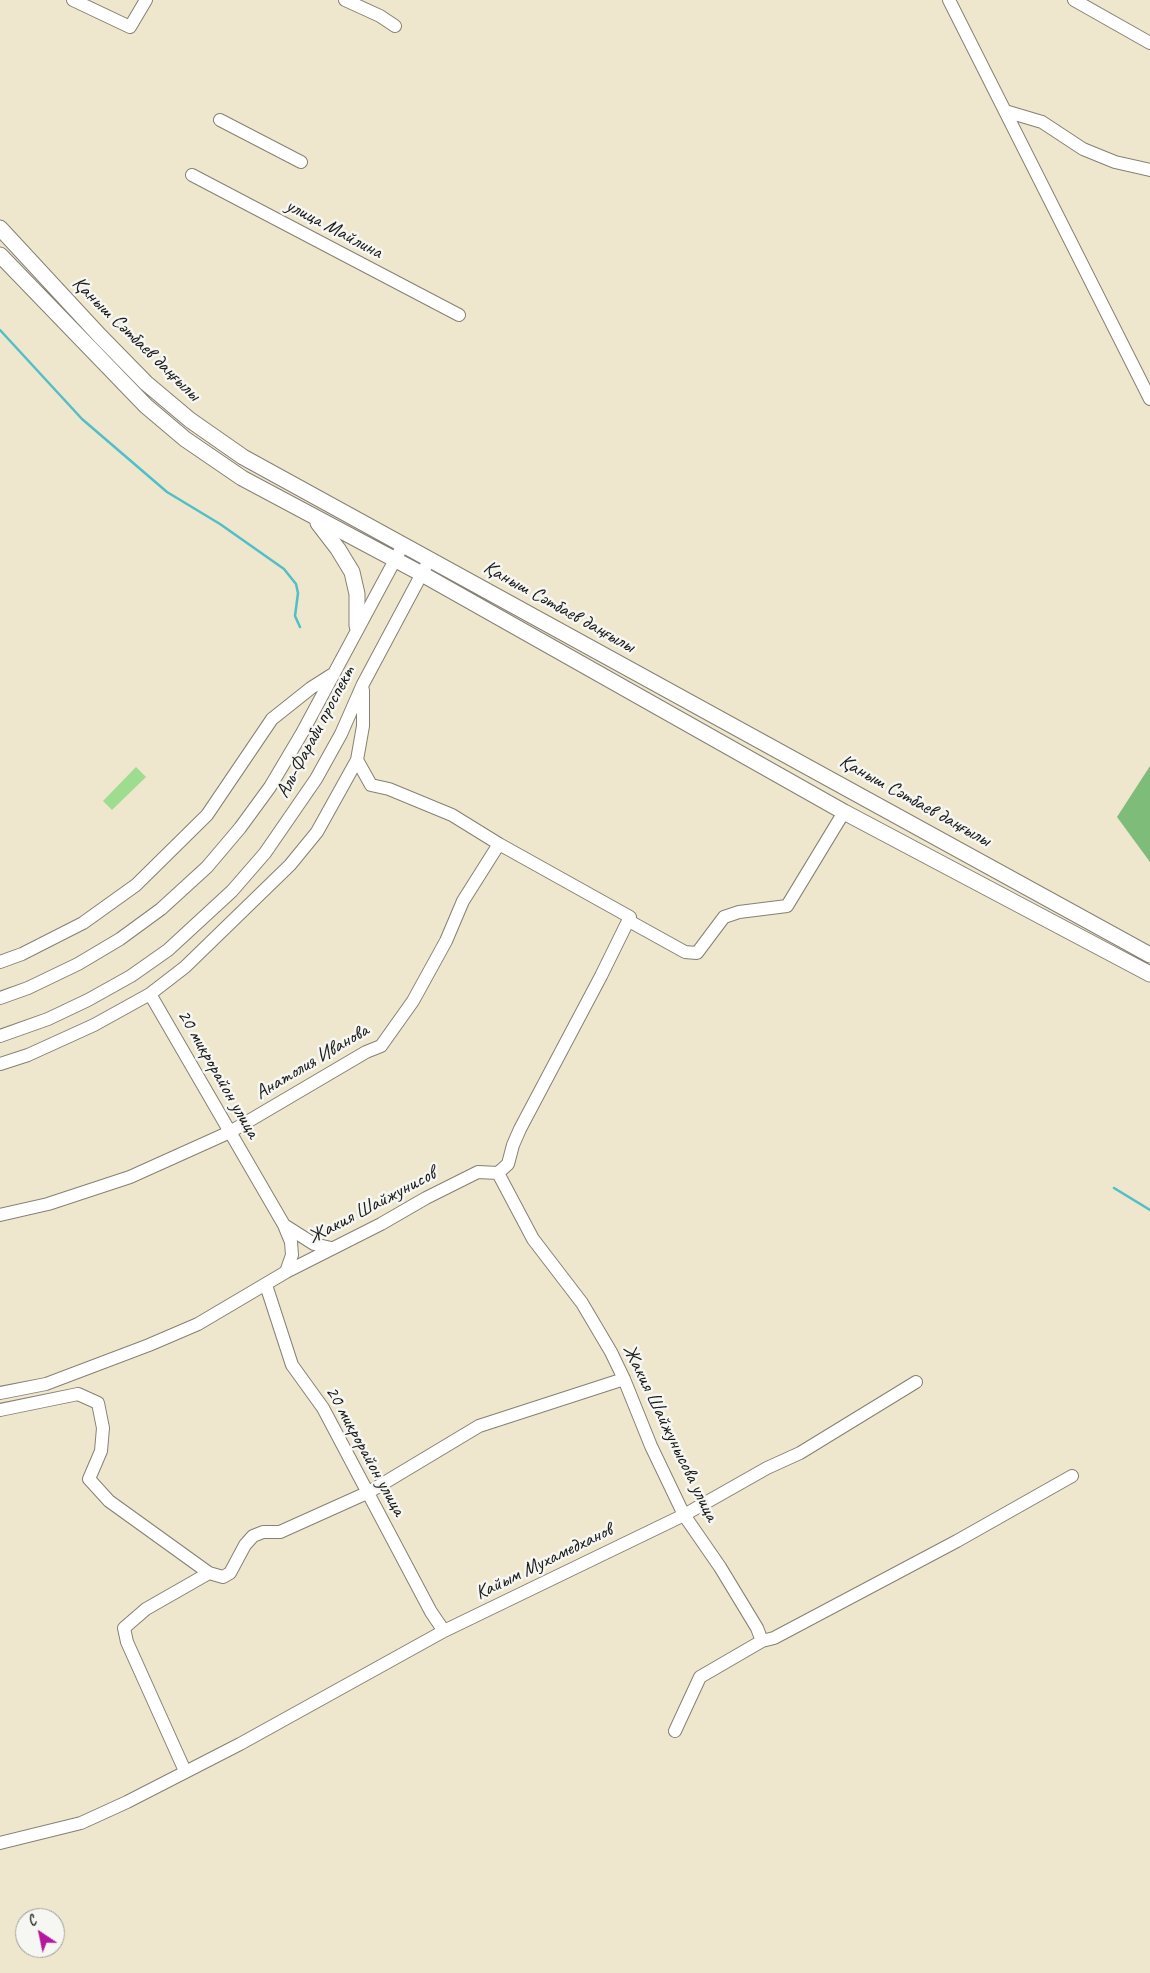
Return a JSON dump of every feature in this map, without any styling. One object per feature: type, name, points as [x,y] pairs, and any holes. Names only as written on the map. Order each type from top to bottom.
[{"type":"main road","name":"Қаныш Сәтбаев даңғылы","points":[[0,228],[146,383],[190,420],[244,457],[1150,954]]},
{"type":"main road","name":"Қаныш Сәтбаев даңғылы","points":[[0,255],[106,367],[146,406],[184,439],[242,478],[422,574],[844,812],[1150,974]]},
{"type":"main road","points":[[314,518],[338,549],[352,572],[357,594],[357,626]]},
{"type":"street","points":[[73,0],[130,27],[146,0]]},
{"type":"street","points":[[345,0],[380,16],[395,26]]},
{"type":"street","points":[[949,0],[1005,112],[1144,378],[1150,399]]},
{"type":"street","points":[[1074,0],[1150,43]]},
{"type":"street","points":[[1005,112],[1042,122],[1083,149],[1115,162],[1150,170]]},
{"type":"street","points":[[220,120],[300,162]]},
{"type":"street","name":"улица Майлина","points":[[192,175],[459,315]]},
{"type":"street","name":"Аль-Фараби проспект","points":[[0,998],[28,988],[78,964],[120,939],[161,909],[206,867],[240,828],[270,787],[403,545]]},
{"type":"street","name":"Аль-Фараби проспект","points":[[0,1036],[48,1019],[88,1000],[131,976],[168,950],[219,904],[265,853],[289,820],[337,741],[363,684],[430,559]]},
{"type":"street","points":[[0,962],[22,954],[83,923],[136,885],[207,815],[272,719],[311,688],[333,674]]},
{"type":"street","points":[[0,1064],[28,1055],[94,1025],[150,994],[185,967],[290,865],[317,832],[357,760],[363,726],[363,684]]},
{"type":"street","points":[[357,760],[371,785],[389,789],[452,815],[685,952],[698,953],[724,917],[739,912],[787,906],[844,812]]},
{"type":"street","name":"Анатолия Иванова","points":[[0,1215],[48,1204],[130,1177],[230,1132],[366,1052],[381,1046],[412,1001],[446,941],[463,901],[499,844]]},
{"type":"street","points":[[498,1173],[508,1164],[520,1128],[630,919]]},
{"type":"street","name":"20 микрорайон улица","points":[[150,994],[284,1225],[292,1242],[292,1255],[286,1272]]},
{"type":"street","name":"Жакия Шайжунисов","points":[[0,1393],[46,1384],[149,1346],[198,1324],[286,1272],[478,1172],[498,1173]]},
{"type":"street","name":"Жакия Шайжунысова улица","points":[[498,1173],[533,1239],[582,1303],[624,1379],[651,1446],[684,1515],[720,1567],[757,1628],[762,1641]]},
{"type":"street","name":"20 микрорайон улица","points":[[284,1225],[314,1244],[331,1248]]},
{"type":"street","name":"20 микрорайон улица","points":[[266,1285],[292,1365],[323,1408],[431,1612],[444,1631]]},
{"type":"street","points":[[0,1410],[78,1394],[98,1404],[104,1428],[101,1451],[89,1479],[109,1501],[209,1573],[223,1577],[230,1574],[245,1545],[253,1536],[263,1532],[280,1532],[369,1492],[479,1426],[624,1379]]},
{"type":"street","name":"Кайым Мухамедханов","points":[[0,1843],[80,1823],[127,1802],[240,1744],[444,1631],[684,1515],[767,1468],[800,1453],[916,1382]]},
{"type":"street","points":[[675,1731],[700,1677],[762,1641],[774,1638],[957,1542],[1072,1476]]},
{"type":"street","points":[[185,1771],[127,1642],[124,1628],[146,1609],[209,1573]]},
{"type":"green space","points":[[1150,766],[1150,862],[1117,817]]},
{"type":"green space","points":[[136,767],[146,777],[112,810],[103,801]]},
{"type":"waterway","points":[[0,330],[82,419],[167,492],[220,524],[284,569],[296,584],[298,593],[295,616],[300,627]]},
{"type":"waterway","points":[[1114,1188],[1150,1210]]}]
